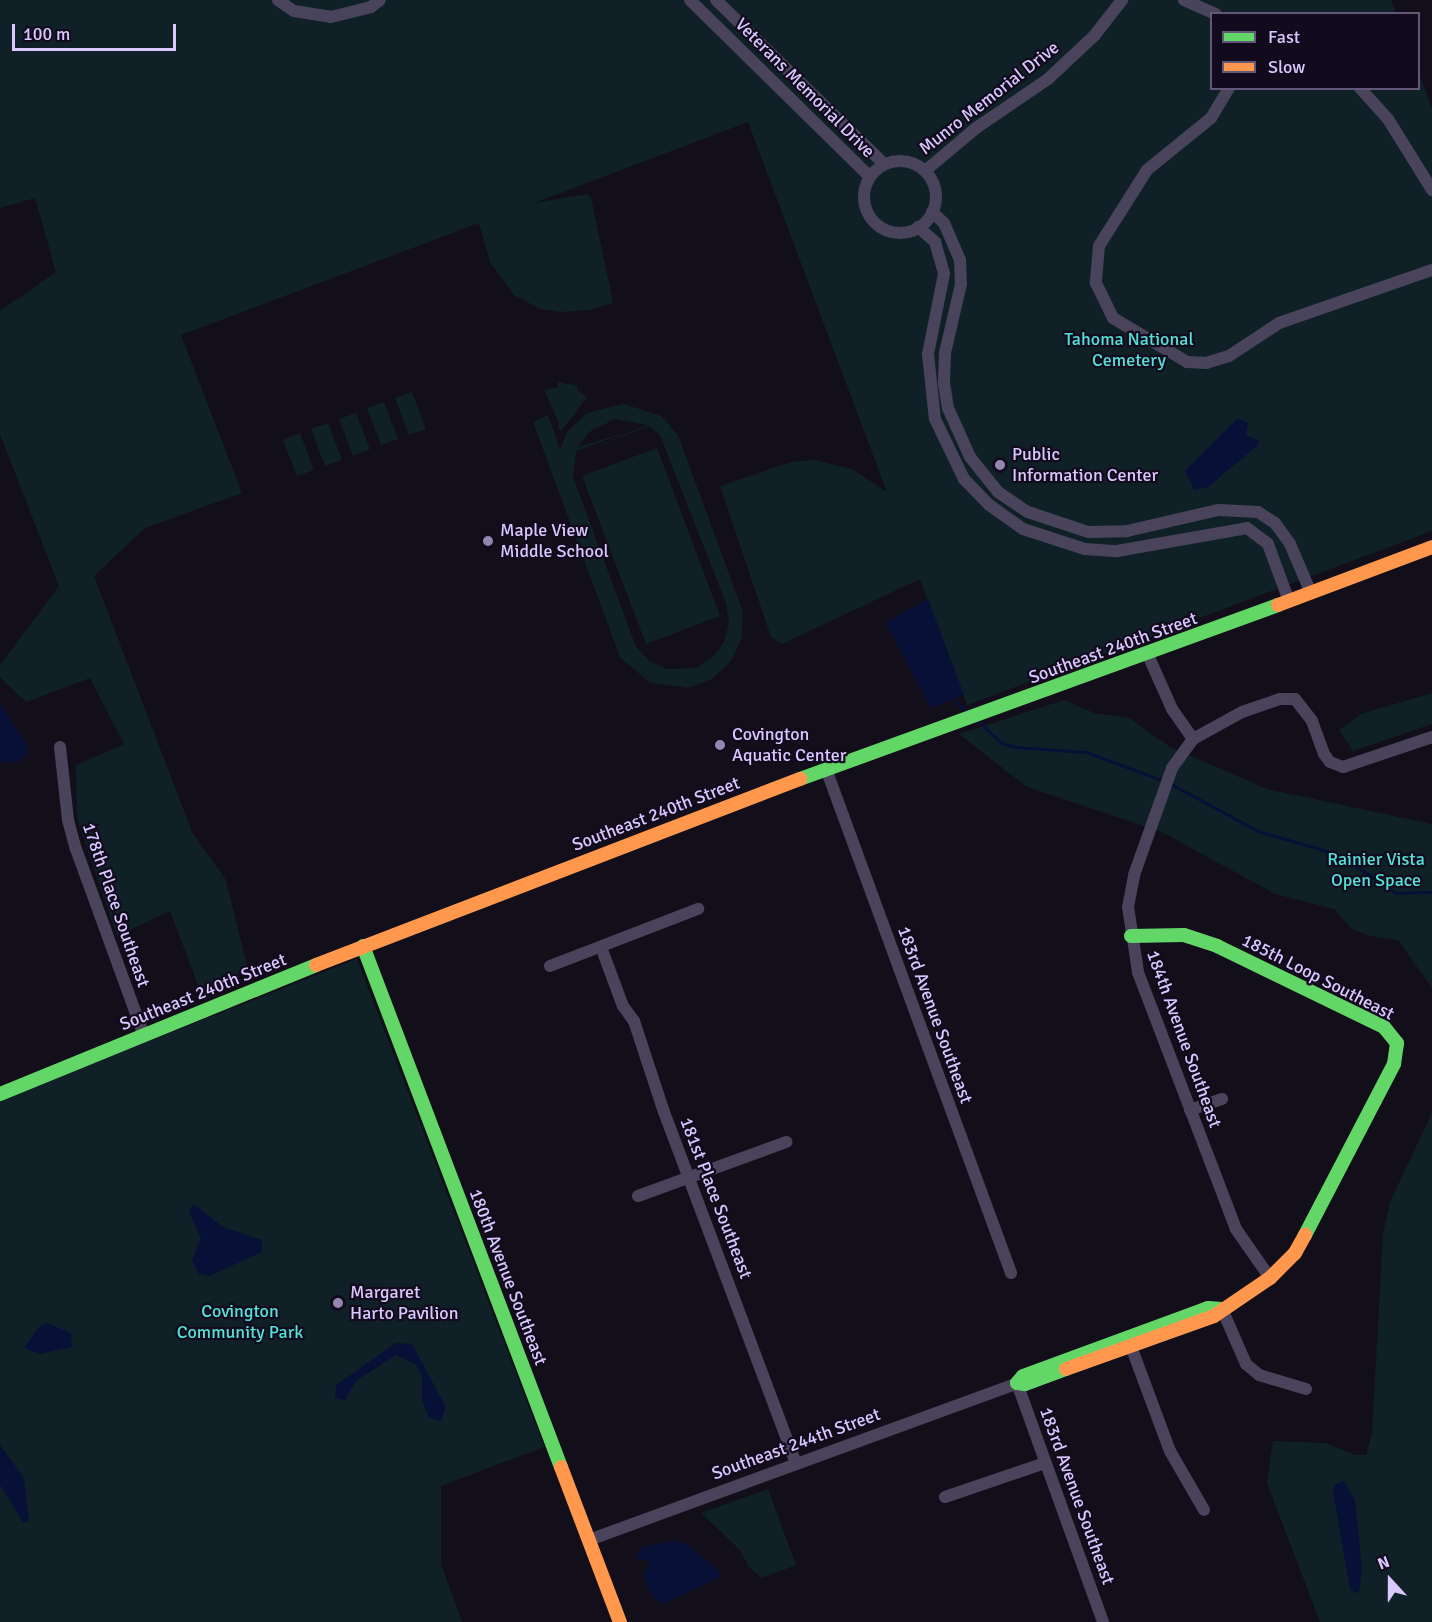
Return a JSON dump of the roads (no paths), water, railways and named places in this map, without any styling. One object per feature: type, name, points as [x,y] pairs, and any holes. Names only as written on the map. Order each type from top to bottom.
[{"type":"street","points":[[278,0],[294,11],[331,17],[371,7],[380,0]]},
{"type":"street","name":"Veterans Memorial Drive","points":[[690,0],[870,177]]},
{"type":"street","name":"Veterans Memorial Drive","points":[[717,0],[884,164]]},
{"type":"street","name":"Munro Memorial Drive","points":[[925,171],[976,128],[1048,80],[1094,36],[1122,0]]},
{"type":"street","points":[[1184,0],[1211,12]]},
{"type":"street","points":[[1228,90],[1211,118],[1148,170],[1099,246],[1096,283],[1113,318],[1129,331],[1187,362],[1206,363],[1229,356],[1279,323],[1432,270]]},
{"type":"street","points":[[1362,90],[1388,119],[1432,190]]},
{"type":"street","points":[[902,161],[925,171],[935,190],[933,212],[918,228],[890,231],[874,222],[864,195],[870,177],[884,164],[902,161]]},
{"type":"street","points":[[933,212],[944,223],[960,260],[961,284],[945,353],[944,383],[948,408],[970,457],[985,478],[1028,512],[1088,532],[1127,531],[1218,510],[1258,512],[1275,522],[1296,556],[1311,593]]},
{"type":"street","points":[[918,228],[935,242],[944,274],[928,354],[935,419],[964,479],[1010,520],[1047,539],[1085,549],[1117,551],[1247,528],[1268,544],[1289,601]]},
{"type":"street","points":[[1173,522],[1179,540]]},
{"type":"street","name":"Southeast 240th Street","points":[[0,1094],[363,946],[826,769],[1148,655],[1432,547]]},
{"type":"street","points":[[1275,563],[1296,556]]},
{"type":"street","points":[[1148,655],[1172,709],[1193,739],[1242,712],[1280,699],[1296,699],[1308,714],[1324,754],[1336,765],[1351,767],[1432,737]]},
{"type":"street","name":"184th Avenue Southeast","points":[[1193,739],[1164,784],[1134,875],[1128,907],[1131,936],[1138,972],[1236,1229],[1270,1278]]},
{"type":"street","name":"178th Place Southeast","points":[[60,747],[68,820],[76,849],[144,1036]]},
{"type":"street","name":"183rd Avenue Southeast","points":[[826,769],[1011,1273]]},
{"type":"street","points":[[550,966],[698,909]]},
{"type":"street","name":"185th Loop Southeast","points":[[1131,936],[1184,935],[1217,946],[1384,1027],[1397,1043],[1394,1064],[1295,1253],[1270,1278]]},
{"type":"street","name":"180th Avenue Southeast","points":[[363,946],[620,1622]]},
{"type":"street","name":"181st Place Southeast","points":[[601,947],[623,1006],[634,1022],[795,1463]]},
{"type":"street","points":[[1190,1110],[1222,1099]]},
{"type":"street","points":[[638,1196],[786,1142]]},
{"type":"street","name":"Southeast 244th Street","points":[[589,1540],[1017,1383],[1023,1376],[1129,1342],[1208,1308],[1222,1309],[1270,1278]]},
{"type":"street","points":[[1222,1309],[1246,1364],[1259,1375],[1306,1389]]},
{"type":"street","points":[[1129,1342],[1170,1451],[1204,1510]]},
{"type":"street","name":"183rd Avenue Southeast","points":[[1017,1383],[1103,1622]]},
{"type":"street","points":[[945,1497],[1045,1463]]},
{"type":"waterway","points":[[955,701],[967,711]]},
{"type":"waterway","points":[[978,721],[1002,743],[1016,747],[1086,752],[1164,781]]},
{"type":"waterway","points":[[1171,784],[1258,831],[1340,855],[1396,893],[1432,892]]},
{"type":"place","name":"Public Information Center","points":[[1000,465]]},
{"type":"place","name":"Maple View Middle School","points":[[488,541]]},
{"type":"place","name":"Covington Aquatic Center","points":[[720,745]]},
{"type":"place","name":"Margaret Harto Pavilion","points":[[338,1303]]},
{"type":"park label","name":"Tahoma National Cemetery","points":[[1129,350]]},
{"type":"park label","name":"Rainier Vista Open Space","points":[[1376,870]]},
{"type":"park label","name":"Covington Community Park","points":[[240,1322]]}]
